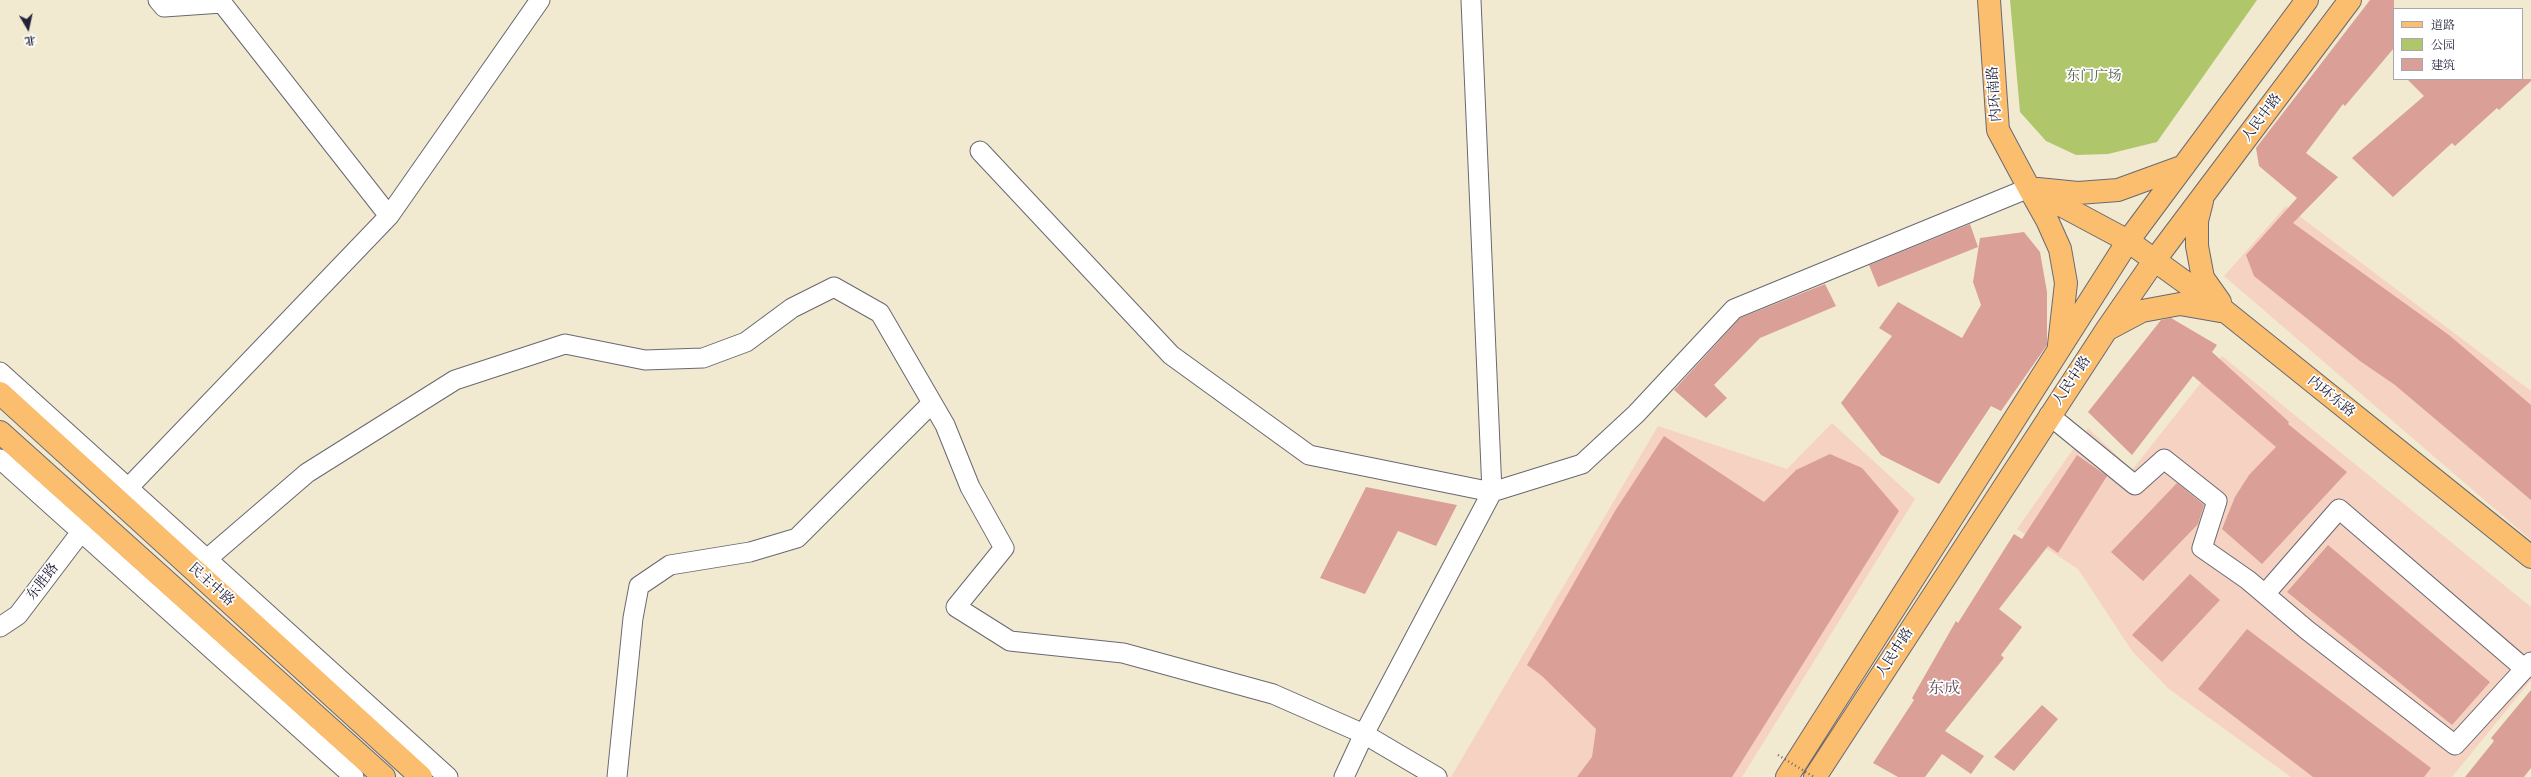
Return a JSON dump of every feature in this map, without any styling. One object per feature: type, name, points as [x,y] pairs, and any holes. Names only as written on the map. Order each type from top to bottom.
[{"type":"main road","name":"内环南路","points":[[1989,0],[1998,130],[2015,166],[2029,188],[2128,240]]},
{"type":"main road","name":"人民中路","points":[[1787,777],[2128,240],[2307,0]]},
{"type":"main road","name":"人民中路","points":[[1814,777],[2049,415],[2107,329],[2154,261],[2350,0]]},
{"type":"main road","points":[[2029,188],[2078,193],[2118,190],[2184,166]]},
{"type":"main road","points":[[2029,188],[2047,220],[2060,249],[2066,282],[2058,352]]},
{"type":"main road","points":[[2203,197],[2197,221],[2197,246],[2203,278],[2226,312]]},
{"type":"main road","name":"内环东路","points":[[2128,240],[2154,261],[2226,312],[2531,558]]},
{"type":"main road","points":[[2107,329],[2142,311],[2180,304],[2226,312]]},
{"type":"main road","name":"民主中路","points":[[0,393],[422,777]]},
{"type":"main road","name":"民主中路","points":[[0,432],[384,777]]},
{"type":"street","points":[[158,0],[164,7],[222,3],[389,216]]},
{"type":"street","points":[[128,488],[389,216],[540,0]]},
{"type":"street","points":[[1344,777],[1364,734],[1492,492],[1471,0]]},
{"type":"street","points":[[980,151],[1171,355],[1309,455],[1492,492],[1582,464],[1636,414],[1734,310],[2029,188]]},
{"type":"street","points":[[206,559],[307,473],[455,380],[565,344],[645,360],[703,358],[746,342],[792,308],[834,287],[880,313],[945,425],[970,487],[1004,548],[956,607],[1010,641],[1123,653],[1273,694],[1364,734],[1437,777]]},
{"type":"street","points":[[0,372],[448,777]]},
{"type":"street","points":[[617,777],[633,618],[639,586],[670,565],[750,552],[797,538],[932,403]]},
{"type":"street","points":[[2049,415],[2135,485],[2164,459],[2217,501],[2202,548],[2265,594],[2307,630],[2455,745],[2528,665],[2339,509],[2265,594]]},
{"type":"street","points":[[0,459],[354,777]]},
{"type":"street","name":"东胜路","points":[[0,627],[18,615],[81,532]]},
{"type":"path","points":[[1778,755],[1814,777]]},
{"type":"shaded area","points":[[2286,206],[2531,391],[2531,540],[2224,276]]},
{"type":"shaded area","points":[[2222,356],[2531,607],[2531,680],[2452,777],[2291,777],[2169,689],[2132,651],[2078,569],[2017,529],[2088,428],[2132,470]]},
{"type":"shaded area","points":[[1832,423],[1915,499],[1742,777],[1451,777],[1658,426],[1787,469]]},
{"type":"green space","name":"东门广场","points":[[2010,0],[2257,0],[2157,142],[2108,154],[2076,155],[2046,141],[2020,112]]},
{"type":"building","points":[[2370,0],[2394,0],[2393,49],[2345,106],[2343,104],[2306,153],[2338,177],[2293,223],[2449,335],[2531,405],[2531,500],[2395,385],[2360,361],[2254,276],[2246,255],[2297,198],[2259,166],[2256,148]]},
{"type":"building","points":[[2531,79],[2531,81],[2499,110],[2497,108],[2455,146],[2452,143],[2393,197],[2352,158],[2424,96],[2408,80]]},
{"type":"building","points":[[1970,224],[1978,247],[1878,287],[1869,265]]},
{"type":"building","points":[[2024,232],[2040,252],[2047,292],[2047,345],[2001,411],[1991,406],[1939,484],[1881,455],[1841,403],[1892,336],[1879,328],[1898,302],[1962,338],[1981,305],[1973,282],[1980,238]]},
{"type":"building","points":[[1825,284],[1836,306],[1760,338],[1714,385],[1727,398],[1706,418],[1674,390],[1740,318]]},
{"type":"building","points":[[2171,318],[2217,345],[2212,352],[2289,422],[2288,424],[2347,472],[2262,564],[2222,529],[2235,497],[2249,475],[2276,447],[2193,376],[2132,455],[2088,412],[2161,320]]},
{"type":"building","points":[[1664,436],[1764,502],[1796,470],[1830,454],[1862,468],[1899,511],[1732,777],[1577,777],[1592,757],[1596,729],[1542,676],[1527,665],[1615,511]]},
{"type":"building","points":[[2077,455],[2107,476],[2058,553],[2048,546],[1999,609],[2022,627],[2001,655],[2004,658],[1945,731],[1984,756],[1971,774],[1942,754],[1925,777],[1898,777],[1873,763],[1914,700],[1912,698],[1956,621],[1958,623],[2014,534],[2022,539]]},
{"type":"building","points":[[2177,483],[2204,505],[2198,524],[2143,581],[2111,552]]},
{"type":"building","points":[[1366,487],[1457,505],[1436,546],[1398,531],[1365,594],[1320,578]]},
{"type":"building","points":[[2328,545],[2490,682],[2452,725],[2287,592]]},
{"type":"building","points":[[2190,574],[2220,600],[2162,662],[2132,635]]},
{"type":"building","points":[[2247,629],[2431,768],[2424,777],[2313,777],[2198,689]]},
{"type":"building","points":[[2531,690],[2531,768],[2524,777],[2465,777],[2494,741],[2491,738]]},
{"type":"building","points":[[2042,705],[2058,719],[2014,771],[1994,757]]},
{"type":"district","name":"东成","points":[[1944,689]]}]
